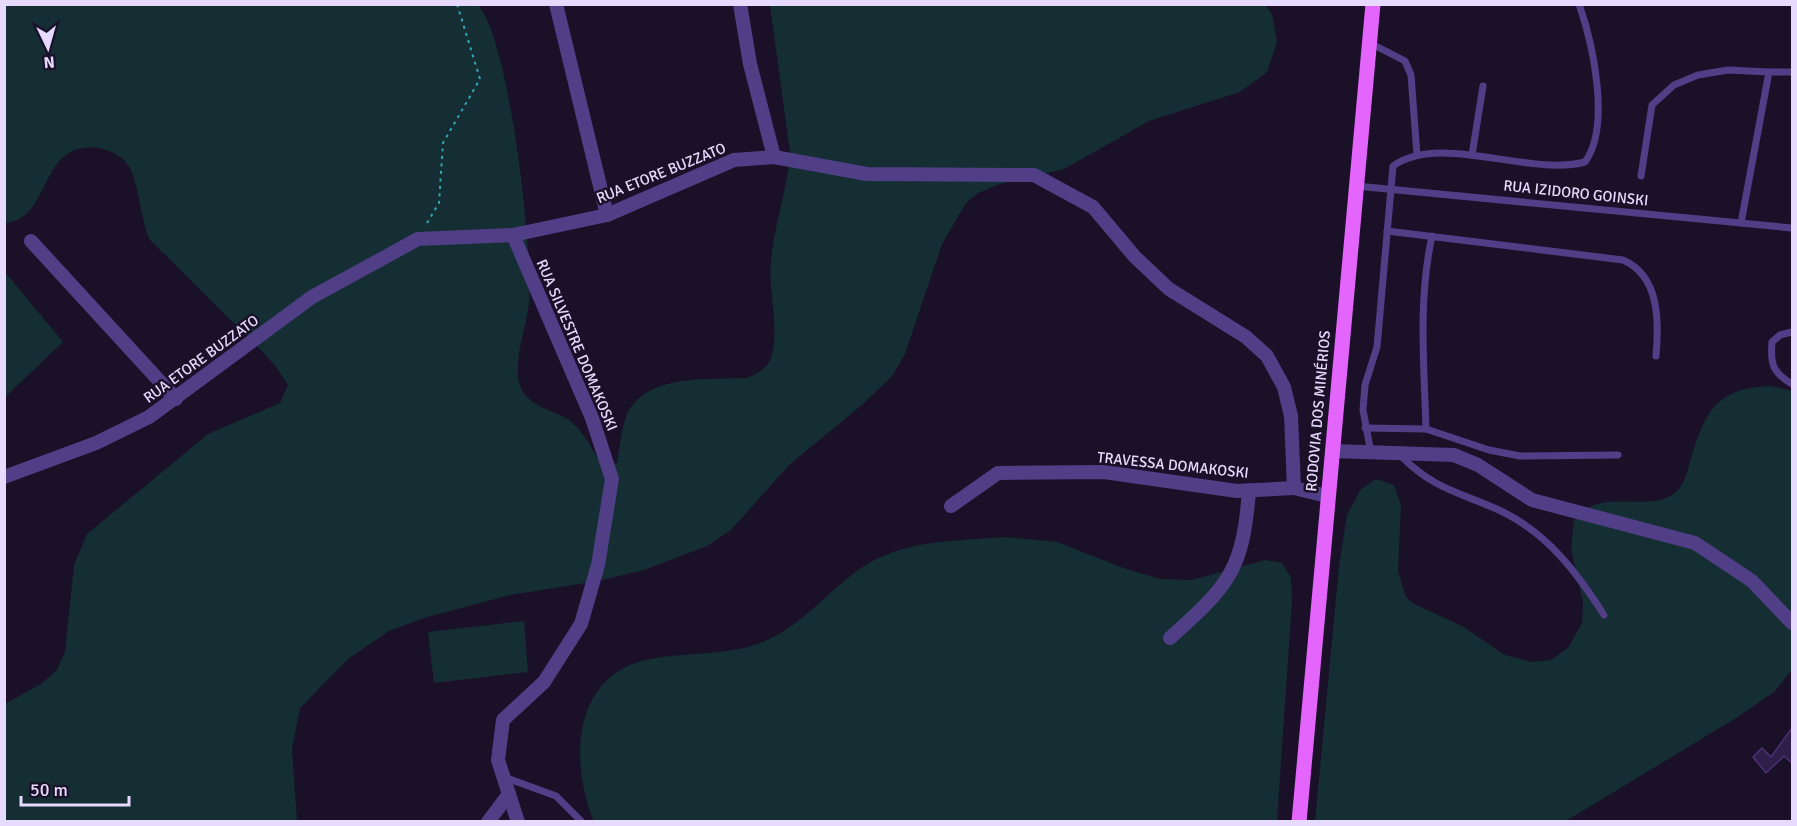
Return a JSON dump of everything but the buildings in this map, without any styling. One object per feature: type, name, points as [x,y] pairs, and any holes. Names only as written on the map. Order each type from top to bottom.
[{"type":"main road","name":"RODOVIA DOS MINÉRIOS","points":[[1299,822],[1373,4]]},
{"type":"street","points":[[556,4],[607,215]]},
{"type":"street","points":[[740,4],[750,64],[774,157]]},
{"type":"street","name":"RUA ETORE BUZZATO","points":[[4,477],[96,443],[149,417],[312,297],[418,239],[513,235],[607,215],[734,160],[774,157],[867,174],[1034,175],[1093,207],[1135,257],[1169,289],[1246,337],[1267,356],[1284,387],[1291,416],[1294,488]]},
{"type":"street","name":"RUA SILVESTRE DOMAKOSKI","points":[[513,235],[592,418],[612,479],[598,565],[581,624],[544,682],[503,720],[498,760],[518,822]]},
{"type":"street","points":[[31,241],[176,399]]},
{"type":"street","points":[[1332,451],[1454,455],[1478,465],[1532,500],[1695,543],[1752,581],[1792,623]]},
{"type":"street","name":"TRAVESSA DOMAKOSKI","points":[[951,506],[998,473],[1104,472],[1237,490],[1294,488]]},
{"type":"street","points":[[1294,488],[1328,496]]},
{"type":"street","points":[[1170,638],[1203,608],[1230,577],[1246,530],[1250,490]]},
{"type":"street","points":[[488,822],[509,794]]},
{"type":"lane","points":[[1371,453],[1363,410],[1365,385],[1377,347],[1393,166],[1403,158],[1418,155],[1472,155],[1557,167],[1584,162],[1594,149],[1596,65],[1579,4]]},
{"type":"lane","points":[[1370,43],[1405,61],[1411,75],[1418,155]]},
{"type":"lane","points":[[1641,176],[1652,105],[1674,85],[1698,75],[1728,70],[1792,72]]},
{"type":"lane","points":[[1741,224],[1769,72]]},
{"type":"lane","points":[[1472,155],[1483,86]]},
{"type":"lane","name":"RUA IZIDORO GOINSKI","points":[[1356,186],[1792,228]]},
{"type":"lane","points":[[1387,231],[1623,260],[1634,264],[1653,293],[1659,324],[1656,356]]},
{"type":"lane","points":[[1426,429],[1422,303],[1425,269],[1432,236]]},
{"type":"lane","points":[[1792,332],[1780,335],[1772,342],[1771,358],[1778,376],[1792,384]]},
{"type":"lane","points":[[1365,428],[1426,429],[1489,450],[1520,456],[1618,455]]},
{"type":"lane","points":[[1398,453],[1414,469],[1444,489],[1506,513],[1558,551],[1579,576],[1604,615]]},
{"type":"lane","points":[[504,777],[556,796],[582,822]]},
{"type":"path","points":[[418,239],[439,203],[443,143],[480,79],[457,4]]},
{"type":"green space","points":[[5,5],[478,5],[490,26],[500,59],[517,148],[523,195],[529,302],[519,357],[518,379],[521,388],[530,400],[569,420],[579,430],[603,468],[617,463],[626,417],[635,403],[647,393],[679,382],[747,378],[764,368],[771,358],[774,322],[771,261],[790,152],[770,5],[1265,5],[1272,14],[1277,42],[1267,72],[1240,92],[1149,121],[1064,169],[1000,184],[978,193],[966,203],[942,244],[905,354],[893,375],[863,404],[789,465],[731,530],[707,546],[644,570],[598,581],[510,595],[424,618],[389,631],[348,659],[300,708],[292,749],[297,821],[5,821],[5,704],[41,684],[57,670],[65,651],[74,565],[87,534],[208,434],[280,403],[288,385],[260,349],[150,240],[132,172],[125,161],[114,153],[97,148],[78,149],[64,156],[54,168],[31,209],[20,219],[5,223]]},
{"type":"green space","points":[[5,272],[63,342],[5,397]]},
{"type":"green space","points":[[1771,386],[1792,391],[1792,670],[1774,692],[1736,718],[1566,821],[1315,822],[1339,566],[1347,515],[1361,489],[1376,479],[1394,485],[1401,505],[1398,572],[1406,597],[1414,604],[1462,626],[1505,655],[1532,662],[1551,660],[1568,648],[1582,623],[1583,602],[1571,548],[1574,520],[1588,508],[1598,504],[1646,502],[1668,497],[1677,491],[1685,477],[1701,429],[1715,406],[1737,392]]},
{"type":"green space","points":[[1006,537],[1057,542],[1126,569],[1161,579],[1192,580],[1265,560],[1282,563],[1291,578],[1292,601],[1277,821],[594,822],[581,773],[580,747],[584,723],[592,701],[605,682],[625,668],[651,659],[736,650],[763,642],[792,626],[855,572],[901,549],[936,542]]},
{"type":"green space","points":[[524,621],[528,672],[434,683],[428,632]]}]
